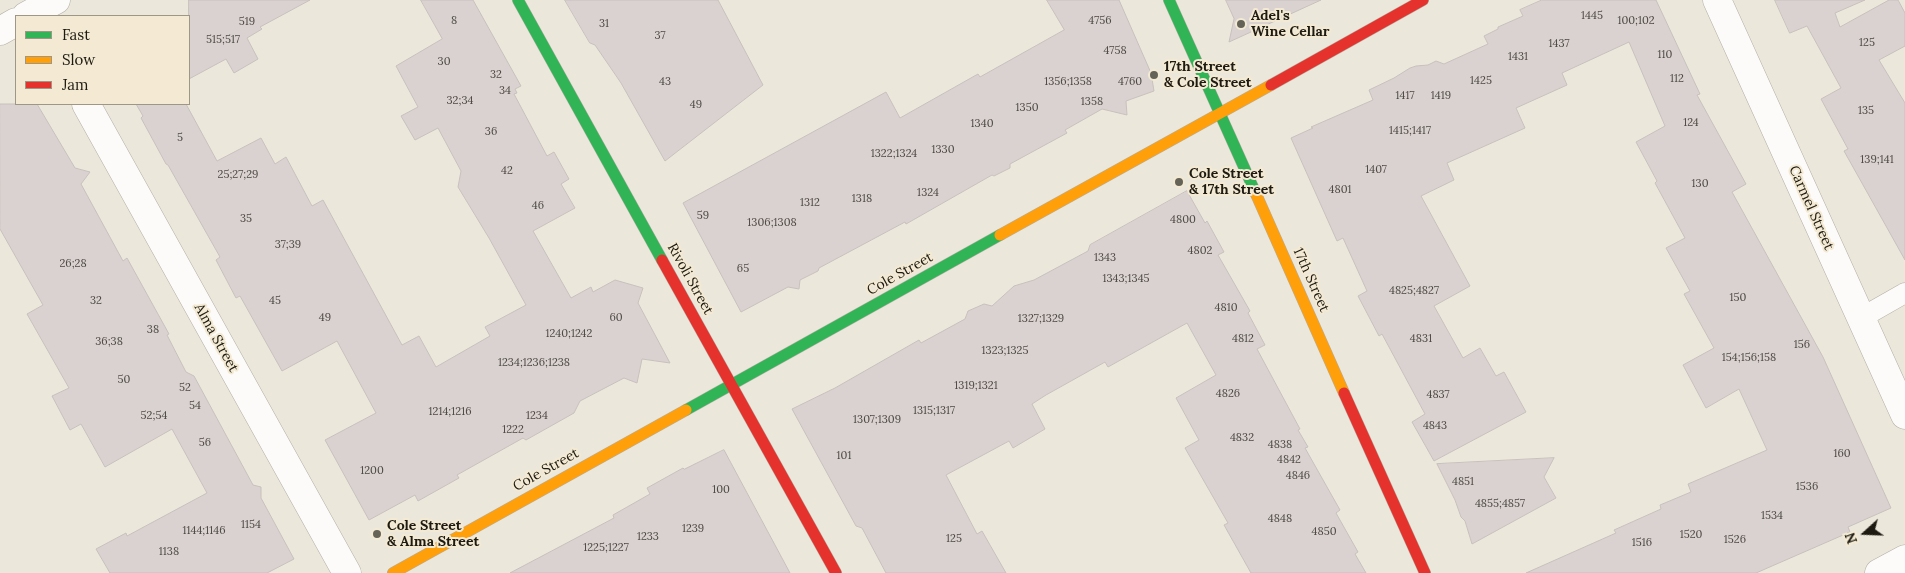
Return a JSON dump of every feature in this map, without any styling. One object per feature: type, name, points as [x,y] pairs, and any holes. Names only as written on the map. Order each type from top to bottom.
[{"type":"street","name":"Rivoli Street","points":[[518,0],[836,573]]},
{"type":"street","name":"17th Street","points":[[1169,0],[1221,112],[1425,573]]},
{"type":"street","name":"Cole Street","points":[[393,573],[1422,0]]},
{"type":"street","name":"Carmel Street","points":[[1717,0],[1905,415]]},
{"type":"street","points":[[0,31],[15,23]]},
{"type":"street","name":"Alma Street","points":[[87,105],[347,573]]},
{"type":"street","points":[[1879,573],[1905,559]]},
{"type":"lane","points":[[1861,318],[1905,293]]},
{"type":"building","points":[[189,0],[310,0],[260,27],[262,29],[247,38],[258,59],[234,73],[226,59],[190,78]]},
{"type":"building","points":[[421,0],[473,0],[521,86],[515,89],[517,93],[514,94],[547,156],[554,152],[569,179],[561,184],[575,208],[533,231],[571,298],[591,287],[593,292],[615,280],[643,288],[638,303],[670,363],[642,359],[637,383],[624,378],[580,401],[574,413],[526,440],[523,438],[457,475],[459,478],[418,501],[415,495],[369,520],[325,440],[376,413],[337,341],[282,371],[240,296],[236,298],[216,260],[220,257],[166,164],[141,118],[143,116],[137,105],[187,105],[217,161],[261,138],[275,164],[286,157],[312,206],[323,200],[402,345],[419,336],[436,367],[490,336],[485,327],[526,305],[458,187],[461,171],[438,128],[415,140],[401,116],[418,107],[396,66],[442,39]]},
{"type":"building","points":[[565,0],[718,0],[763,85],[665,161],[621,83],[595,45],[590,43]]},
{"type":"building","points":[[1047,0],[1119,0],[1151,73],[1154,91],[1126,101],[1127,115],[1102,109],[1065,130],[1067,133],[1010,164],[1010,168],[994,176],[992,175],[906,224],[905,222],[819,268],[818,271],[800,280],[799,289],[788,287],[741,312],[683,203],[886,92],[900,118],[978,74],[980,77],[1064,30]]},
{"type":"building","points":[[1226,0],[1321,0],[1229,42],[1234,19]]},
{"type":"building","points":[[1542,0],[1656,0],[1700,94],[1697,95],[1746,184],[1732,192],[1823,357],[1891,508],[1848,527],[1850,532],[1756,573],[1526,573],[1616,533],[1614,530],[1661,509],[1660,505],[1691,492],[1688,484],[1767,450],[1739,389],[1706,408],[1683,365],[1714,348],[1684,294],[1690,291],[1666,248],[1685,238],[1655,183],[1657,181],[1636,142],[1665,126],[1629,42],[1562,73],[1567,85],[1516,108],[1525,128],[1447,163],[1454,180],[1421,196],[1470,286],[1434,306],[1463,358],[1480,348],[1496,376],[1504,372],[1526,412],[1434,461],[1412,422],[1425,414],[1382,334],[1379,336],[1358,296],[1367,291],[1343,238],[1337,241],[1291,138],[1313,128],[1311,127],[1373,100],[1369,90],[1410,68],[1428,65],[1436,61],[1444,64],[1488,44],[1484,36],[1498,29],[1498,27],[1523,16],[1520,10]]},
{"type":"building","points":[[1775,0],[1865,0],[1835,13],[1840,27],[1889,0],[1898,0],[1905,13],[1905,46],[1879,60],[1905,103],[1905,260],[1844,151],[1848,149],[1821,99],[1841,88],[1807,26],[1790,33]]},
{"type":"building","points":[[0,104],[38,105],[75,168],[90,172],[81,184],[123,261],[127,258],[169,334],[167,335],[186,372],[194,376],[253,485],[261,487],[261,498],[294,559],[267,573],[110,573],[96,549],[126,533],[127,536],[207,493],[172,429],[105,467],[81,424],[70,430],[52,396],[69,388],[27,314],[43,305],[0,229]]},
{"type":"building","points":[[1187,191],[1205,223],[1207,221],[1224,252],[1218,255],[1250,311],[1248,313],[1265,345],[1257,349],[1300,429],[1298,430],[1308,447],[1305,448],[1340,510],[1336,513],[1358,552],[1355,554],[1366,573],[1251,573],[1224,525],[1228,523],[1185,448],[1199,440],[1176,398],[1216,375],[1187,323],[1108,367],[1105,362],[1046,395],[1032,404],[1045,429],[1013,448],[1009,441],[946,475],[977,534],[982,531],[1006,573],[886,573],[862,528],[856,526],[792,409],[835,388],[919,340],[921,343],[965,319],[968,311],[984,304],[992,306],[1014,286],[1034,280],[1088,251],[1090,245]]},
{"type":"building","points":[[724,450],[790,573],[510,573],[614,518],[613,515],[650,494],[647,488],[683,468]]},
{"type":"building","points":[[1554,458],[1544,477],[1556,498],[1472,544],[1465,521],[1461,517],[1455,500],[1437,464]]},
{"type":"traffic: fast","points":[[518,0],[662,260]]},
{"type":"traffic: fast","points":[[1169,0],[1256,194]]},
{"type":"traffic: fast","points":[[686,410],[1000,235]]},
{"type":"traffic: slow","points":[[1000,235],[1271,85]]},
{"type":"traffic: slow","points":[[1256,194],[1344,393]]},
{"type":"traffic: slow","points":[[393,573],[686,410]]},
{"type":"traffic: jam","points":[[1271,85],[1423,0]]},
{"type":"traffic: jam","points":[[662,260],[836,573]]},
{"type":"traffic: jam","points":[[1344,393],[1425,573]]},
{"type":"place","name":"Adel's Wine Cellar","points":[[1241,24]]},
{"type":"place","name":"17th Street & Cole Street","points":[[1154,75]]},
{"type":"place","name":"Cole Street & 17th Street","points":[[1179,182]]},
{"type":"place","name":"Cole Street & Alma Street","points":[[377,534]]}]
